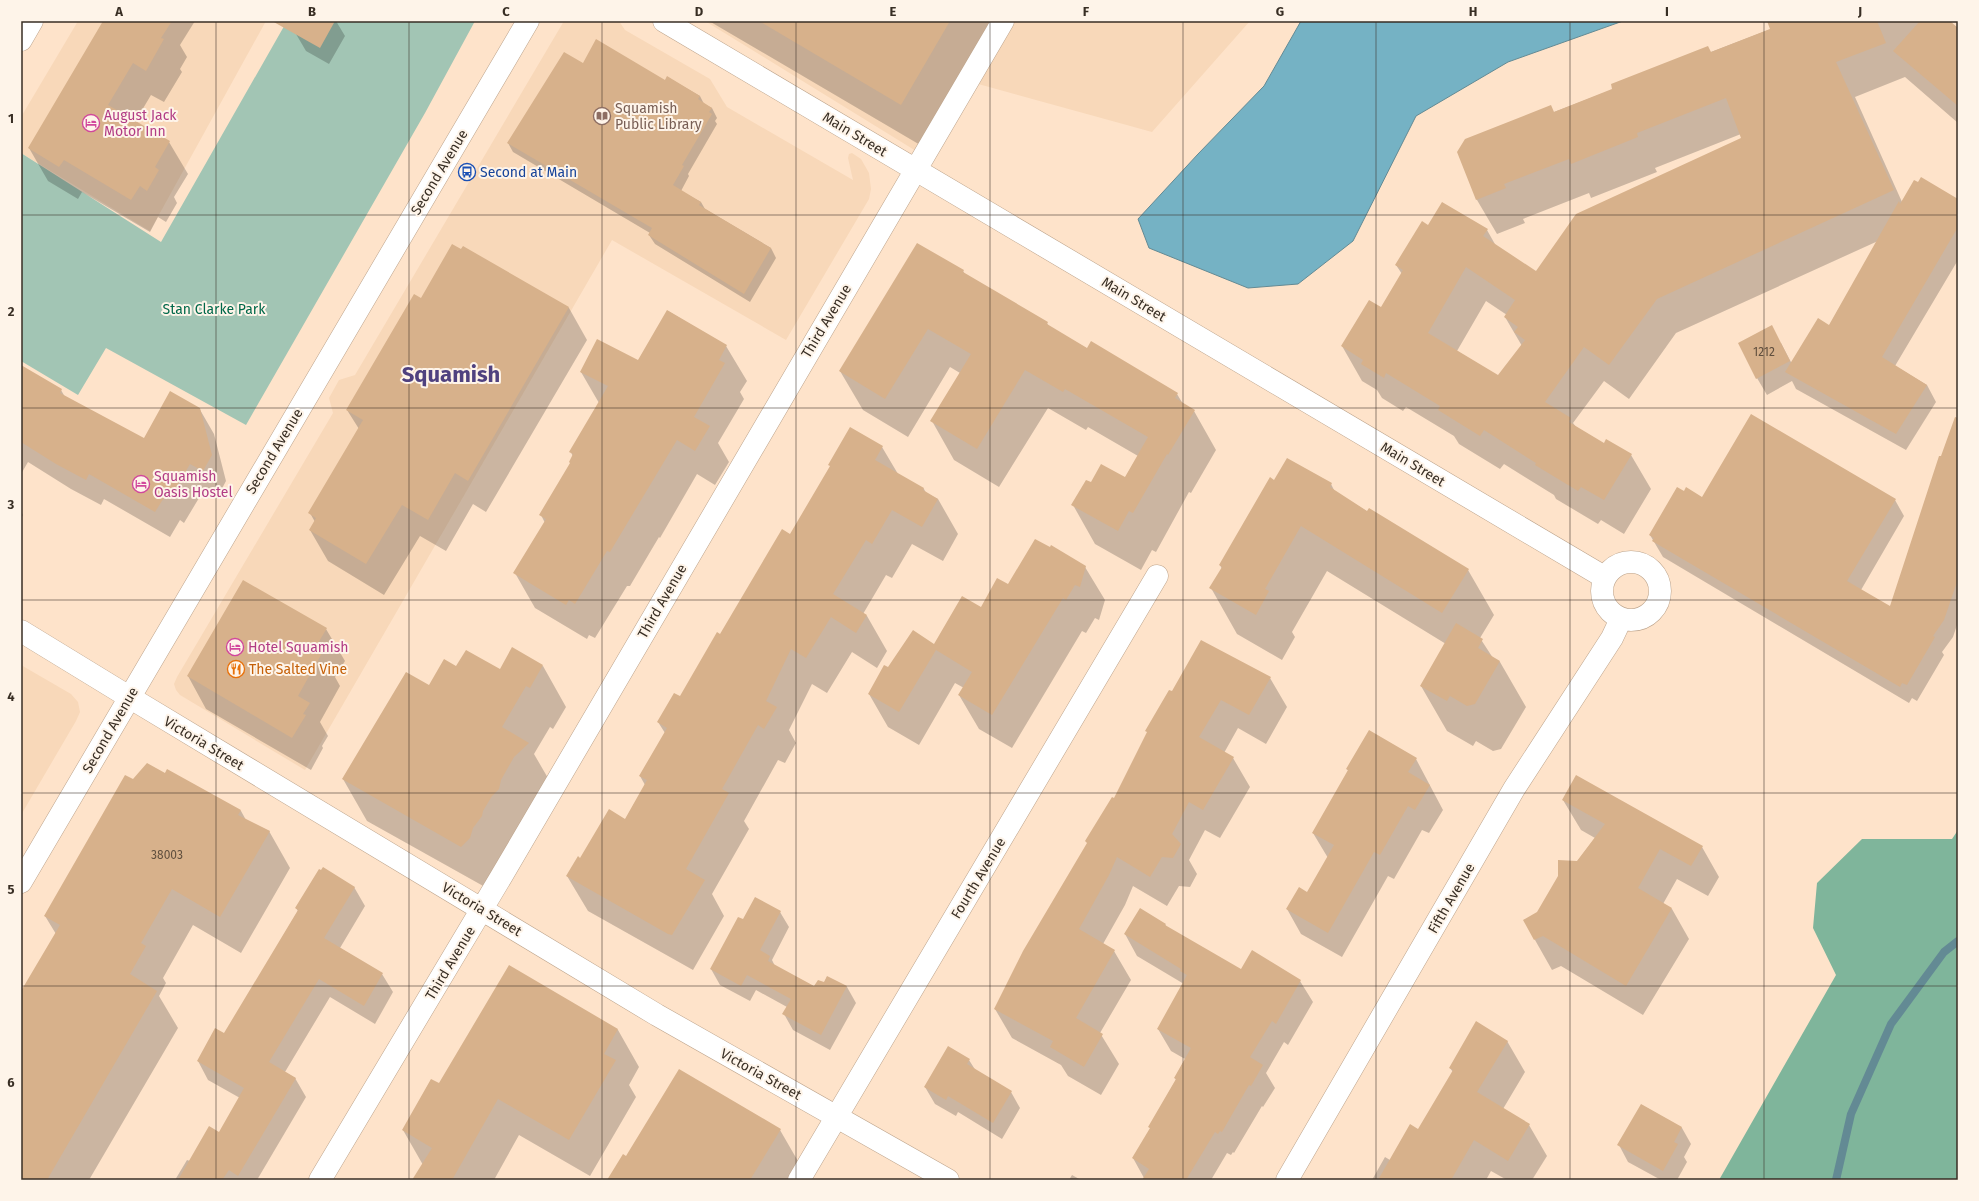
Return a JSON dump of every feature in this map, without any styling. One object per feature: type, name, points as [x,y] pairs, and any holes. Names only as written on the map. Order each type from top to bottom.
[{"type":"street","points":[[21,40],[32,21]]},
{"type":"street","name":"Second Avenue","points":[[21,882],[528,21]]},
{"type":"street","name":"Main Street","points":[[664,21],[1604,577]]},
{"type":"street","name":"Third Avenue","points":[[320,1180],[482,909],[796,371],[1003,21]]},
{"type":"street","points":[[1629,561],[1639,562],[1647,566],[1659,581],[1661,591],[1655,608],[1640,620],[1630,621],[1621,619],[1612,614],[1606,607],[1602,592],[1604,577],[1610,569],[1629,561]]},
{"type":"street","name":"Fourth Avenue","points":[[799,1180],[1157,576]]},
{"type":"street","name":"Fifth Avenue","points":[[1287,1180],[1514,789],[1612,638],[1621,619]]},
{"type":"street","name":"Victoria Street","points":[[21,631],[657,1015],[948,1180]]},
{"type":"shaded area","points":[[78,21],[266,21],[150,231],[21,153],[21,117]]},
{"type":"shaded area","points":[[564,21],[619,21],[625,30],[710,79],[727,107],[853,180],[848,158],[849,154],[852,153],[861,159],[869,173],[871,189],[869,199],[786,340],[612,240],[305,770],[180,695],[174,684],[333,413],[329,398],[339,380],[355,375]]},
{"type":"shaded area","points":[[705,21],[1250,21],[1152,132],[971,82],[916,151]]},
{"type":"shaded area","points":[[21,665],[71,694],[78,702],[80,712],[21,815]]},
{"type":"green space","name":"Stan Clarke Park","points":[[287,21],[475,21],[425,113],[246,425],[106,348],[78,395],[21,361],[21,153],[161,242]]},
{"type":"green space","points":[[1958,830],[1958,1180],[1719,1180],[1836,975],[1813,928],[1817,883],[1862,839],[1952,839]]},
{"type":"water","points":[[1301,21],[1623,21],[1508,62],[1416,116],[1353,241],[1298,284],[1248,288],[1149,248],[1138,219],[1264,86]]},
{"type":"building","name":"August Jack Motor Inn","points":[[103,21],[172,21],[161,38],[164,39],[146,71],[133,63],[108,105],[170,141],[155,167],[159,170],[147,191],[140,186],[131,200],[64,160],[59,167],[28,148]]},
{"type":"building","points":[[272,21],[335,21],[320,48]]},
{"type":"building","points":[[759,21],[950,21],[901,105]]},
{"type":"building","points":[[1767,21],[1877,21],[1886,43],[1836,62],[1894,190],[1657,299],[1609,365],[1584,347],[1545,402],[1571,418],[1569,422],[1604,443],[1606,439],[1632,454],[1604,500],[1581,487],[1578,491],[1535,465],[1536,463],[1484,430],[1480,436],[1438,410],[1440,406],[1386,373],[1384,378],[1361,364],[1363,360],[1341,346],[1369,300],[1381,307],[1403,270],[1395,265],[1422,221],[1428,225],[1442,202],[1488,229],[1483,236],[1536,271],[1576,214],[1741,138],[1726,98],[1637,133],[1638,137],[1571,164],[1569,159],[1504,184],[1506,188],[1476,200],[1457,152],[1465,139],[1551,105],[1554,112],[1612,89],[1611,84],[1708,46],[1711,52],[1770,29]],"holes":[[[1466,267],[1515,300],[1504,317],[1518,327],[1514,332],[1525,340],[1498,375],[1428,333]]]},
{"type":"building","points":[[1920,21],[1950,21],[1958,28],[1958,106],[1893,51]]},
{"type":"building","points":[[596,39],[665,80],[667,76],[700,96],[698,99],[712,108],[709,112],[712,114],[682,165],[684,166],[673,185],[701,202],[699,205],[771,248],[744,294],[648,235],[652,228],[507,143],[564,52],[583,63]]},
{"type":"building","points":[[1921,177],[1958,199],[1958,227],[1882,357],[1927,385],[1896,434],[1785,372],[1818,318],[1829,325],[1899,201],[1900,204],[1914,180],[1918,182]]},
{"type":"building","points":[[917,243],[964,270],[963,272],[1048,322],[1047,324],[1087,348],[1091,341],[1178,393],[1175,398],[1195,410],[1168,455],[1167,454],[1133,513],[1129,511],[1118,531],[1071,505],[1086,480],[1091,482],[1101,464],[1125,477],[1148,437],[1065,389],[1063,392],[1025,370],[977,449],[930,421],[971,354],[928,329],[885,399],[839,371]]},
{"type":"building","points":[[452,244],[461,249],[463,246],[569,307],[468,481],[455,473],[428,520],[402,505],[366,564],[309,530],[316,518],[308,513],[363,420],[346,410],[414,294],[421,298]]},
{"type":"building","points":[[667,310],[727,345],[719,360],[725,363],[694,417],[710,426],[695,451],[677,440],[610,552],[607,551],[575,604],[569,600],[566,605],[513,573],[546,519],[539,515],[570,463],[569,462],[573,454],[569,452],[608,386],[580,372],[597,339],[638,360]]},
{"type":"building","points":[[1772,325],[1790,361],[1756,379],[1738,343]]},
{"type":"building","points":[[21,365],[62,389],[60,393],[144,438],[170,391],[200,408],[212,455],[203,471],[190,464],[170,498],[165,496],[155,512],[89,474],[86,480],[56,464],[21,442]]},
{"type":"building","points":[[1751,414],[1896,499],[1847,581],[1890,606],[1939,456],[1941,456],[1955,417],[1958,418],[1958,579],[1944,620],[1933,636],[1935,637],[1907,685],[1902,683],[1900,687],[1652,541],[1654,538],[1649,535],[1677,487],[1684,491],[1686,487],[1702,497]]},
{"type":"building","points":[[850,427],[883,446],[875,460],[924,488],[923,490],[938,499],[922,527],[892,510],[872,544],[866,540],[833,594],[867,615],[856,633],[831,617],[806,658],[791,649],[766,701],[777,707],[764,729],[758,725],[722,789],[729,793],[686,869],[705,880],[672,935],[668,934],[566,876],[578,856],[580,858],[609,809],[625,819],[647,780],[639,776],[667,728],[657,722],[674,693],[680,696],[717,632],[720,634],[782,529],[790,534],[830,466],[828,465]]},
{"type":"building","points":[[1287,458],[1332,483],[1330,487],[1367,511],[1369,508],[1469,569],[1442,613],[1301,526],[1265,589],[1269,591],[1256,615],[1209,588],[1222,567],[1219,565],[1270,477],[1274,480]]},
{"type":"building","points":[[1035,539],[1050,547],[1051,545],[1086,566],[1080,587],[1075,585],[1066,600],[1063,598],[992,715],[958,695],[972,672],[936,650],[899,712],[868,694],[884,665],[888,667],[913,630],[934,644],[962,596],[981,607],[997,578],[1008,584]]},
{"type":"building","points":[[243,580],[327,628],[315,648],[322,653],[298,696],[310,703],[303,714],[306,715],[292,738],[187,676]]},
{"type":"building","points":[[1456,623],[1483,639],[1478,648],[1500,661],[1475,704],[1467,706],[1450,696],[1447,701],[1420,686]]},
{"type":"building","points":[[1201,640],[1271,677],[1249,715],[1221,700],[1199,737],[1234,757],[1203,810],[1189,802],[1172,834],[1181,844],[1173,858],[1162,857],[1150,877],[1117,857],[1109,875],[1079,929],[1115,950],[1076,1018],[1103,1034],[1084,1067],[1050,1047],[1053,1041],[994,1009],[1023,951],[1087,843],[1085,841],[1112,797],[1114,798],[1147,732],[1145,731],[1169,690],[1172,691]]},
{"type":"building","points":[[512,647],[543,665],[530,688],[526,686],[502,727],[529,743],[514,757],[501,780],[499,789],[492,796],[483,811],[482,816],[473,828],[470,838],[461,847],[342,779],[406,672],[429,685],[444,659],[456,666],[466,650],[500,669]]},
{"type":"building","points":[[1369,730],[1417,758],[1408,772],[1430,785],[1415,810],[1408,806],[1380,855],[1374,852],[1328,933],[1286,909],[1299,887],[1307,892],[1334,845],[1312,833],[1348,770],[1346,769]]},
{"type":"building","points":[[147,763],[165,773],[167,769],[241,810],[238,815],[270,831],[220,917],[172,889],[141,943],[146,946],[130,974],[157,991],[47,1180],[21,1180],[21,991],[60,925],[44,916],[125,775],[133,779]]},
{"type":"building","points":[[1576,775],[1703,846],[1691,866],[1660,849],[1638,888],[1672,908],[1626,986],[1543,936],[1534,940],[1523,920],[1537,912],[1558,876],[1558,860],[1577,861],[1605,824],[1562,800]]},
{"type":"building","points":[[323,867],[355,887],[324,938],[383,973],[364,1006],[319,979],[269,1062],[296,1078],[238,1176],[229,1170],[222,1180],[178,1180],[209,1126],[219,1132],[244,1088],[197,1061],[215,1028],[224,1033],[298,910],[295,908],[319,869],[321,870]]},
{"type":"building","points":[[755,897],[781,911],[760,950],[770,956],[768,961],[814,986],[818,980],[824,982],[827,976],[847,986],[821,1035],[782,1014],[791,999],[747,975],[741,986],[710,969],[738,917],[743,919]]},
{"type":"building","points":[[1140,908],[1166,924],[1165,925],[1241,969],[1252,950],[1301,980],[1276,1024],[1272,1021],[1250,1057],[1263,1065],[1251,1086],[1249,1085],[1222,1132],[1220,1131],[1218,1134],[1215,1132],[1186,1180],[1142,1180],[1149,1169],[1132,1158],[1150,1128],[1148,1127],[1176,1079],[1174,1078],[1191,1048],[1157,1029],[1187,975],[1180,971],[1181,969],[1124,934]]},
{"type":"building","points":[[509,965],[618,1029],[604,1054],[616,1060],[569,1140],[498,1099],[452,1180],[412,1180],[432,1148],[402,1130],[431,1079],[439,1083]]},
{"type":"building","points":[[1476,1021],[1508,1041],[1477,1092],[1530,1124],[1508,1161],[1474,1140],[1451,1180],[1378,1180],[1410,1124],[1418,1129],[1453,1070],[1449,1068]]},
{"type":"building","points":[[948,1046],[970,1059],[967,1064],[1012,1091],[993,1123],[948,1096],[946,1100],[924,1087]]},
{"type":"building","points":[[679,1069],[781,1129],[750,1180],[607,1180],[623,1154],[626,1156]]},
{"type":"building","points":[[1641,1104],[1682,1127],[1674,1142],[1678,1144],[1663,1171],[1617,1145]]},
{"type":"waterway","points":[[1836,1180],[1851,1114],[1891,1024],[1944,952],[1958,941]]},
{"type":"place","name":"Squamish Public Library","points":[[602,116]]},
{"type":"place","name":"August Jack Motor Inn","points":[[91,123]]},
{"type":"place","name":"Second at Main","points":[[467,172]]},
{"type":"place","name":"Squamish Oasis Hostel","points":[[141,484]]},
{"type":"place","name":"Hotel Squamish","points":[[235,647]]},
{"type":"place","name":"The Salted Vine","points":[[236,669]]},
{"type":"district","name":"Squamish","points":[[451,374]]}]
